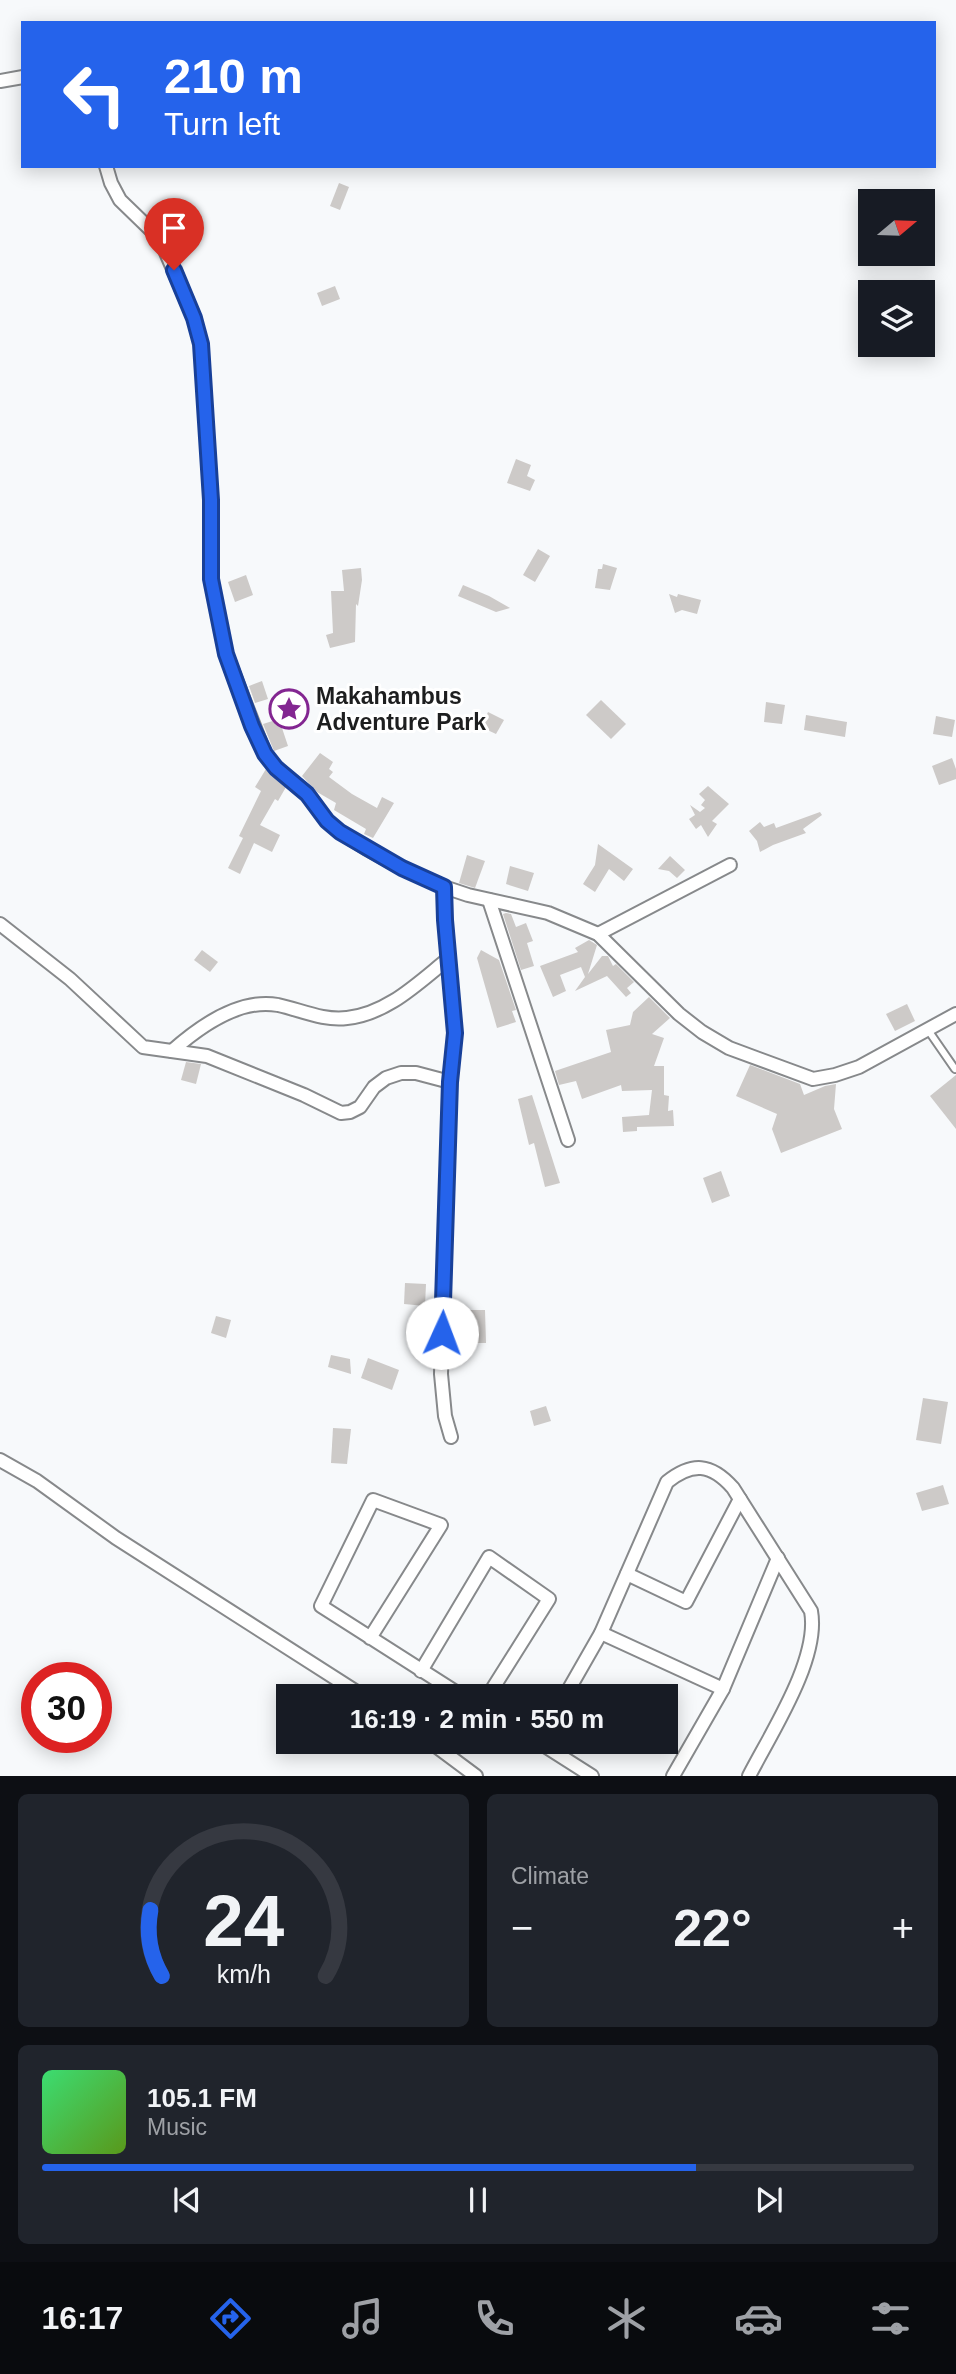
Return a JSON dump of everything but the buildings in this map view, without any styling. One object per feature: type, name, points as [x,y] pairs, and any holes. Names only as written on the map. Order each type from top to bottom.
[{"type":"street","points":[[0,81],[21,77]]},
{"type":"street","points":[[107,168],[120,200],[152,231],[164,248],[194,318],[201,344],[211,500],[211,579],[226,654],[265,754],[276,768],[307,794],[327,821],[340,832],[402,868],[444,887],[548,914],[598,934],[702,1032],[729,1048],[813,1079],[859,1067],[956,1014]]},
{"type":"street","points":[[598,934],[730,865]]},
{"type":"street","points":[[444,887],[447,959],[455,1033],[450,1082],[440,1374],[450,1437]]},
{"type":"street","points":[[489,900],[568,1139]]},
{"type":"street","points":[[0,924],[70,979],[136,1042],[152,1050],[190,1052],[227,1062],[341,1113],[360,1107],[374,1087],[386,1078],[401,1073],[416,1073],[450,1082]]},
{"type":"street","points":[[173,1051],[201,1029],[243,1007],[276,1005],[326,1017],[346,1018],[366,1014],[390,1003],[447,959]]},
{"type":"street","points":[[0,1460],[37,1481],[116,1538],[344,1684]]},
{"type":"street","points":[[572,1684],[601,1633],[667,1482],[681,1470],[690,1468],[711,1471],[724,1478],[740,1499],[811,1611],[814,1623],[806,1662],[749,1776]]},
{"type":"street","points":[[627,1574],[686,1602],[740,1499]]},
{"type":"street","points":[[370,1638],[441,1525],[373,1500],[321,1606],[370,1638],[421,1671],[442,1684]]},
{"type":"street","points":[[421,1671],[489,1558],[549,1599],[496,1684]]},
{"type":"street","points":[[673,1776],[723,1689],[778,1558]]},
{"type":"street","points":[[601,1633],[723,1689]]},
{"type":"street","points":[[446,1754],[476,1776]]},
{"type":"street","points":[[557,1754],[592,1776]]},
{"type":"lane","points":[[928,1030],[955,1069]]},
{"type":"place","name":"Makahambus Adventure Park","points":[[289,709]]},
{"type":"route","points":[[174,270],[194,318],[201,344],[211,500],[211,579],[226,654],[252,726],[265,754],[276,768],[307,794],[327,821],[340,832],[402,868],[444,887],[447,959],[455,1033],[450,1082],[442,1333]]}]
